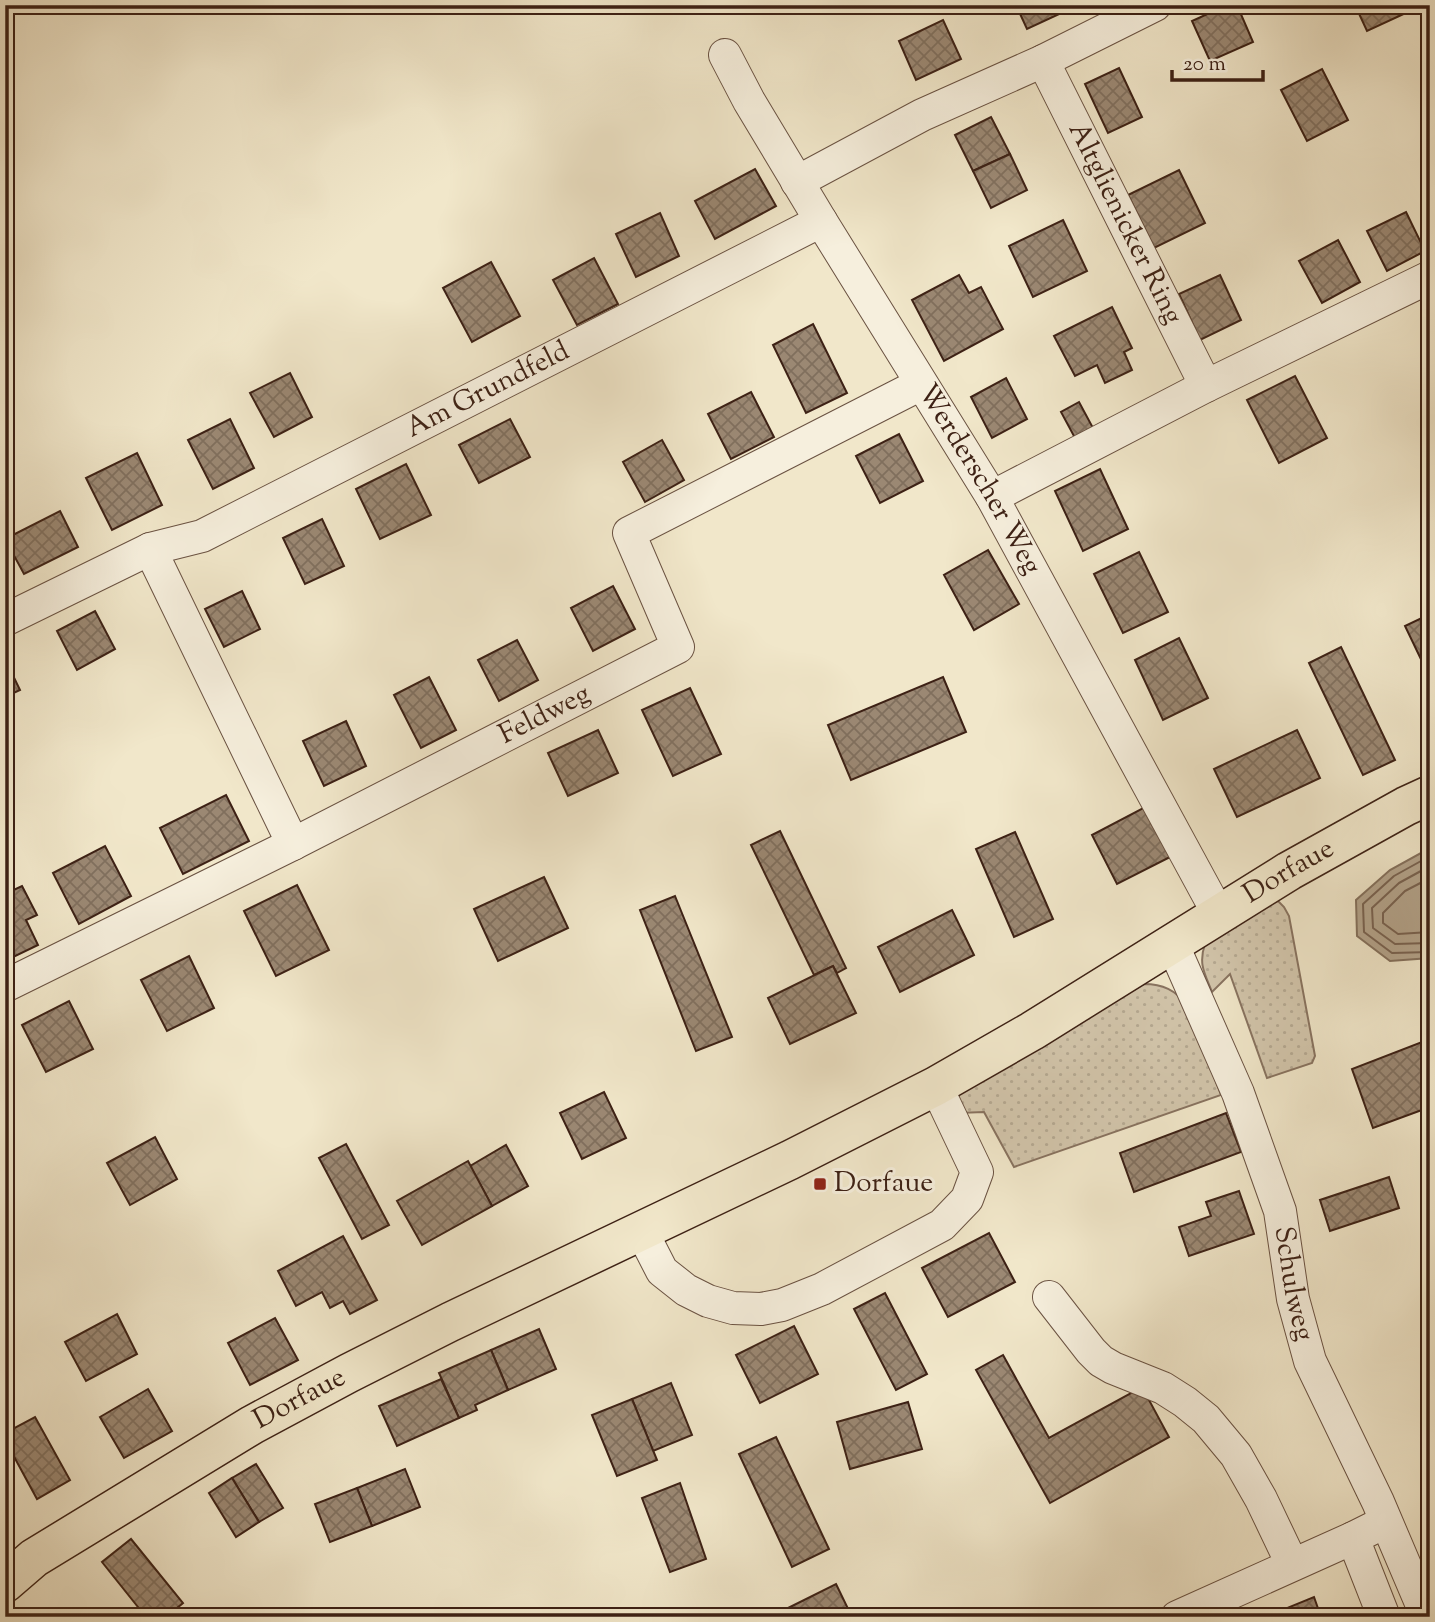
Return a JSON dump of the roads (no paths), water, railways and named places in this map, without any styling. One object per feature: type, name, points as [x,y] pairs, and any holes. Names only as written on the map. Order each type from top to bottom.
[{"type":"main road","name":"Dorfaue","points":[[5,1583],[20,1558],[252,1425],[450,1322],[642,1232],[936,1086],[1032,1031],[1289,871],[1430,795]]},
{"type":"street","points":[[797,181],[922,115],[1043,61],[1155,5]]},
{"type":"street","name":"Werderscher Weg","points":[[724,55],[821,221],[992,497],[1219,915]]},
{"type":"street","name":"Altglienicker Ring","points":[[1043,61],[1206,386]]},
{"type":"street","name":"Am Grundfeld","points":[[5,620],[150,549],[202,536],[821,221]]},
{"type":"street","points":[[992,497],[1206,386],[1430,277]]},
{"type":"street","name":"Feldweg","points":[[5,986],[293,844],[678,647],[629,533],[921,384]]},
{"type":"street","points":[[150,549],[293,844]]},
{"type":"street","name":"Schulweg","points":[[1172,944],[1238,1093],[1280,1211],[1293,1299],[1310,1361],[1387,1522],[1427,1617]]},
{"type":"street","points":[[642,1232],[662,1271],[686,1290],[708,1301],[733,1308],[761,1309],[782,1306],[822,1289],[942,1225],[967,1199],[977,1172],[936,1086]]},
{"type":"street","points":[[1049,1297],[1101,1361],[1163,1388],[1206,1419],[1236,1455],[1261,1499],[1292,1564]]},
{"type":"street","points":[[1177,1617],[1387,1522]]},
{"type":"street","points":[[1353,1538],[1384,1617]]},
{"type":"water","points":[[1430,848],[1430,958],[1390,961],[1357,936],[1356,900],[1390,870]]},
{"type":"place","name":"Dorfaue","points":[[820,1184]]}]
